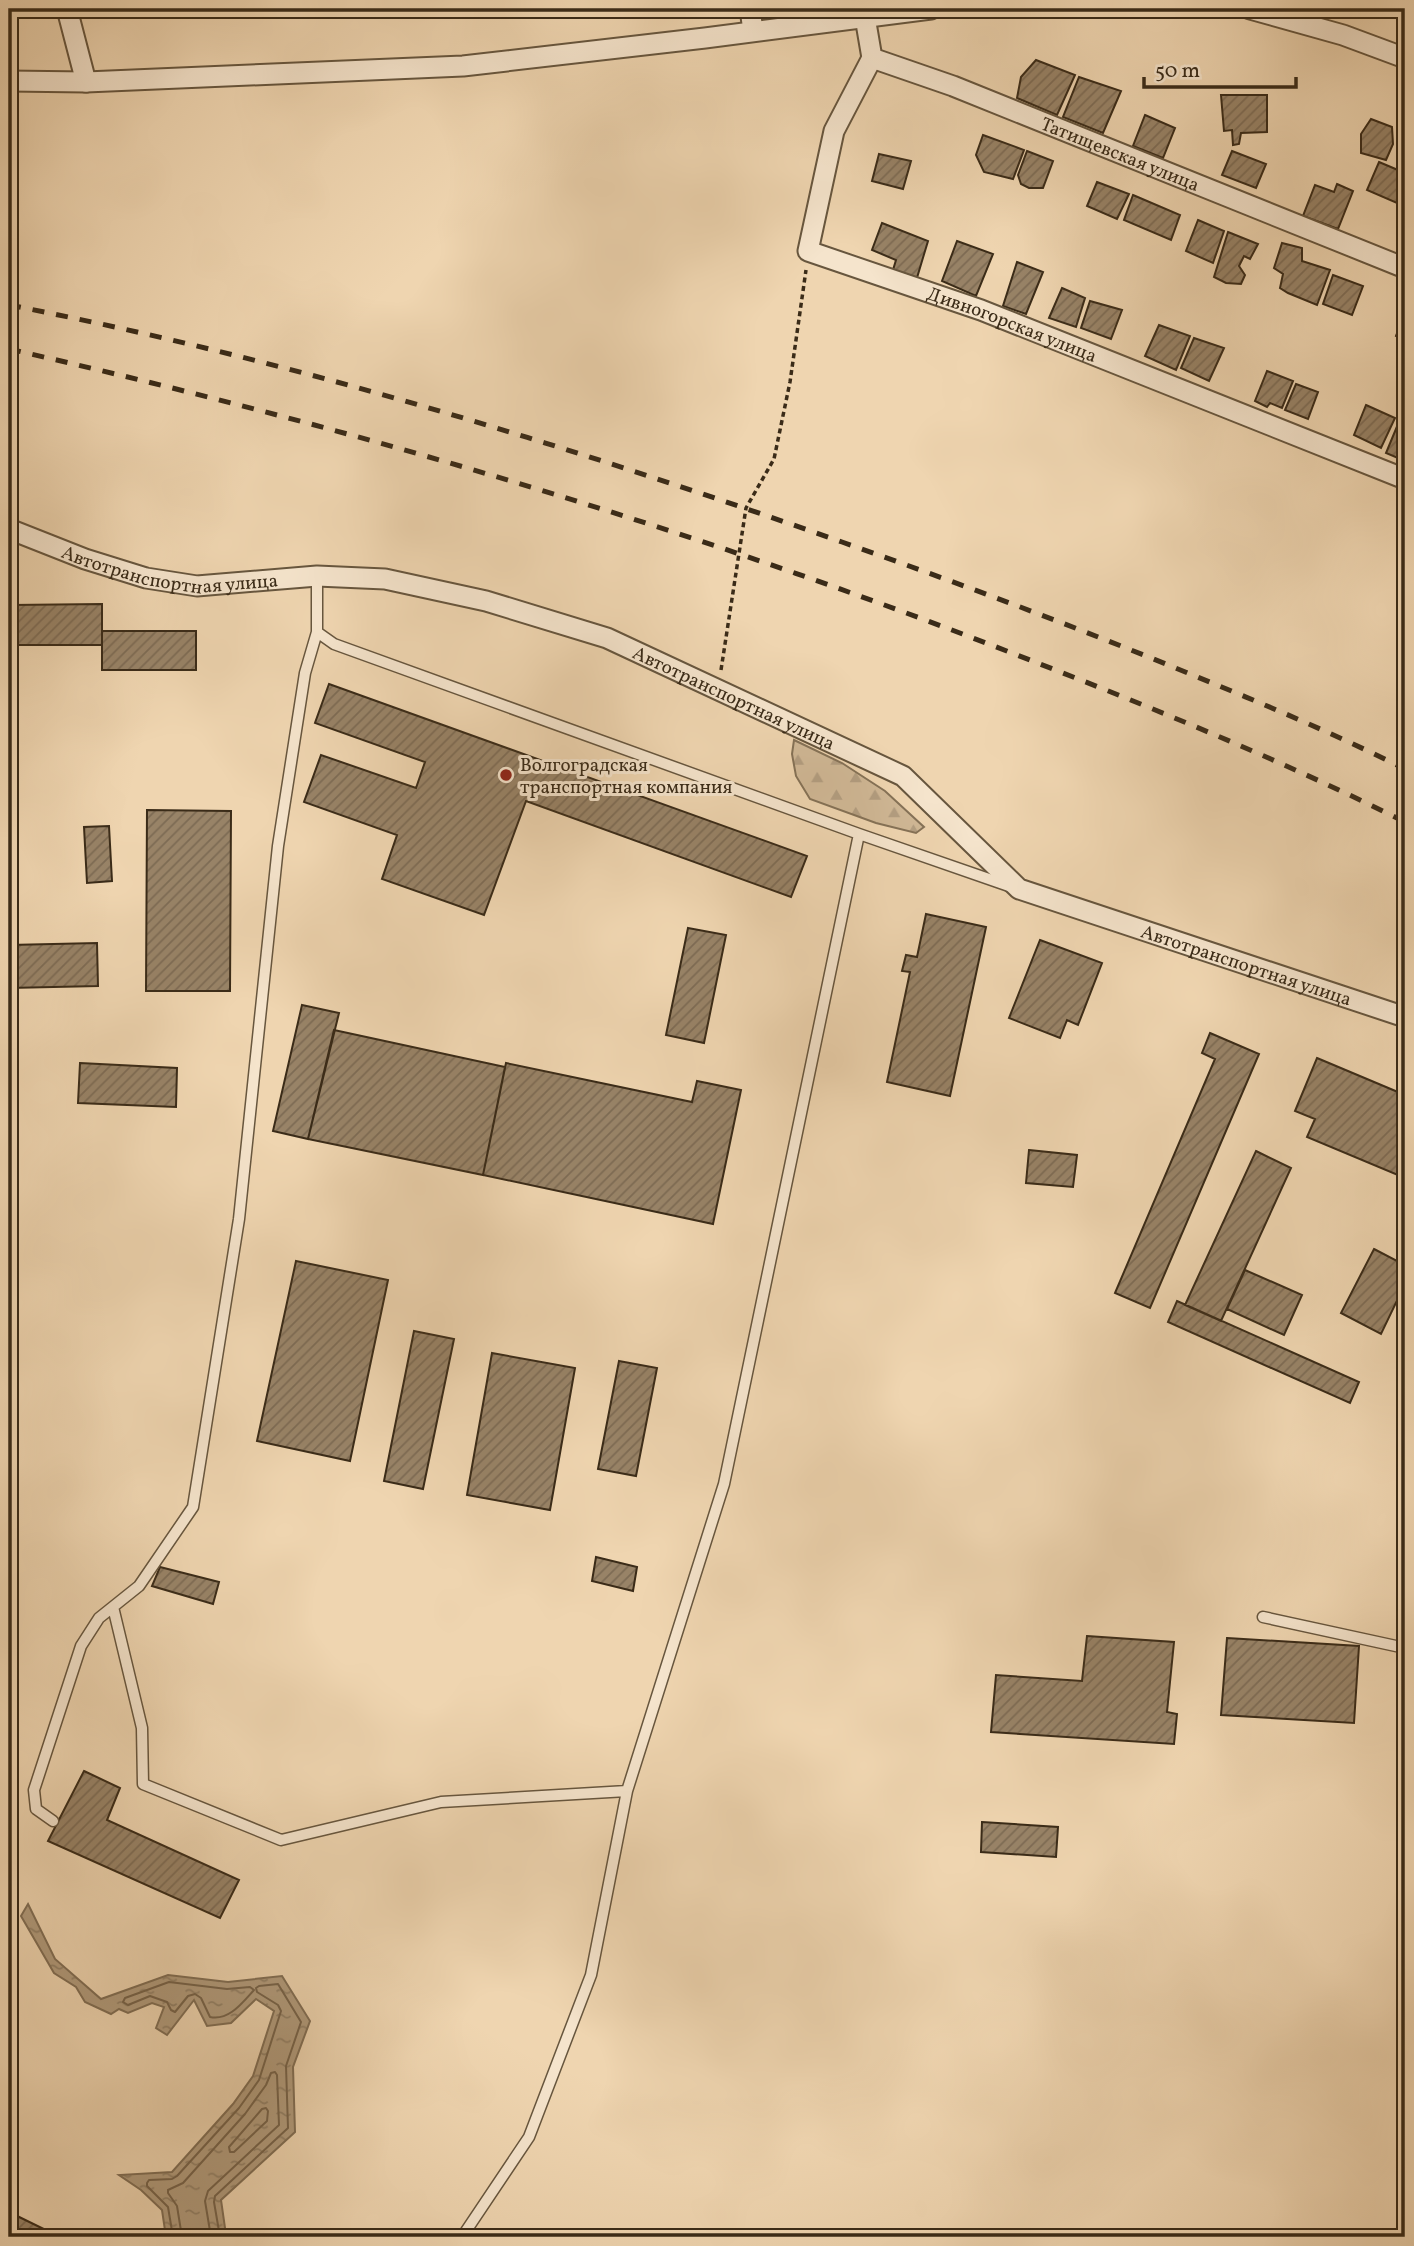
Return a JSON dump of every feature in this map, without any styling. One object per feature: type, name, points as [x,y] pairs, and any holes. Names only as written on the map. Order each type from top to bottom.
[{"type":"street","points":[[66,9],[86,82]]},
{"type":"street","points":[[750,9],[753,32]]},
{"type":"street","points":[[9,81],[86,82],[463,66],[931,9]]},
{"type":"street","points":[[1250,9],[1343,36],[1405,58]]},
{"type":"street","points":[[808,251],[834,131],[872,58],[865,17]]},
{"type":"street","name":"Татищевская улица","points":[[872,58],[953,86],[1405,268]]},
{"type":"street","name":"Дивногорская улица","points":[[808,251],[981,310],[1405,479]]},
{"type":"street","name":"Автотранспортная улица","points":[[9,529],[134,575],[197,586],[317,576],[385,579],[486,601],[607,638],[902,776],[1019,889],[1405,1017]]},
{"type":"lane","points":[[53,1821],[36,1809],[34,1790],[81,1646],[99,1618],[139,1586],[193,1507],[239,1219],[278,846],[305,673],[317,632],[317,576]]},
{"type":"lane","points":[[317,632],[334,644],[1019,889]]},
{"type":"lane","points":[[462,2237],[529,2137],[591,1975],[627,1791],[724,1484],[859,834]]},
{"type":"lane","points":[[113,1607],[142,1728],[143,1784],[281,1840],[440,1802],[627,1791]]},
{"type":"lane","points":[[1262,1617],[1405,1648]]},
{"type":"path","points":[[717,688],[746,508],[774,459],[790,382],[808,251]]},
{"type":"green space","points":[[794,740],[842,763],[885,791],[924,827],[916,833],[876,823],[810,799],[796,776],[792,754]]},
{"type":"water","points":[[28,1904],[55,1959],[101,1999],[168,1975],[228,1982],[282,1976],[310,2021],[293,2067],[295,2132],[221,2200],[226,2235],[233,2237],[166,2237],[162,2210],[141,2190],[119,2175],[172,2172],[233,2104],[253,2076],[274,2011],[256,1999],[231,2023],[207,2026],[194,2000],[167,2035],[156,2028],[164,2007],[152,2003],[128,2013],[119,2009],[111,2014],[85,2002],[76,1987],[54,1973],[21,1916]]},
{"type":"building","points":[[1036,60],[1075,75],[1057,115],[1017,98],[1021,77]]},
{"type":"building","points":[[1079,77],[1121,91],[1103,133],[1063,117]]},
{"type":"building","points":[[1221,95],[1267,95],[1267,132],[1241,133],[1239,144],[1233,145],[1232,130],[1224,131]]},
{"type":"building","points":[[1145,115],[1175,128],[1163,158],[1133,146]]},
{"type":"building","points":[[1371,119],[1392,127],[1393,144],[1386,160],[1361,153],[1361,134]]},
{"type":"building","points":[[983,135],[1024,150],[1013,179],[984,172],[976,155]]},
{"type":"building","points":[[1027,151],[1053,161],[1043,188],[1029,188],[1021,184],[1018,175]]},
{"type":"building","points":[[1232,151],[1266,164],[1256,188],[1222,175]]},
{"type":"building","points":[[879,154],[911,161],[903,189],[872,181]]},
{"type":"building","points":[[1379,162],[1405,173],[1405,187],[1397,203],[1367,190]]},
{"type":"building","points":[[1097,182],[1129,194],[1117,219],[1087,206]]},
{"type":"building","points":[[1337,184],[1353,191],[1338,229],[1303,216],[1315,185],[1334,192]]},
{"type":"building","points":[[1133,195],[1180,215],[1171,240],[1124,220]]},
{"type":"building","points":[[1198,220],[1224,231],[1213,263],[1186,251]]},
{"type":"building","points":[[882,223],[928,241],[916,281],[893,270],[896,260],[872,250]]},
{"type":"building","points":[[1228,232],[1258,244],[1250,259],[1244,256],[1239,266],[1245,275],[1241,284],[1226,283],[1214,277]]},
{"type":"building","points":[[957,241],[993,254],[976,296],[942,281]]},
{"type":"building","points":[[1282,243],[1302,248],[1302,261],[1330,270],[1317,305],[1280,288],[1283,274],[1274,268]]},
{"type":"building","points":[[1017,262],[1043,272],[1026,314],[1003,306]]},
{"type":"building","points":[[1333,275],[1363,286],[1352,315],[1323,304]]},
{"type":"building","points":[[1062,288],[1085,298],[1076,327],[1049,318]]},
{"type":"building","points":[[1090,301],[1122,310],[1111,339],[1081,328]]},
{"type":"building","points":[[1405,312],[1405,340],[1396,336]]},
{"type":"building","points":[[1159,325],[1190,336],[1176,370],[1145,356]]},
{"type":"building","points":[[1194,338],[1224,348],[1209,381],[1181,368]]},
{"type":"building","points":[[1267,371],[1293,381],[1282,408],[1270,403],[1267,407],[1255,401]]},
{"type":"building","points":[[1296,384],[1318,392],[1308,419],[1285,410]]},
{"type":"building","points":[[1366,405],[1395,418],[1381,448],[1354,435]]},
{"type":"building","points":[[1398,424],[1405,426],[1405,461],[1386,453]]},
{"type":"building","points":[[102,604],[102,645],[11,645],[11,605]]},
{"type":"building","points":[[102,631],[196,631],[196,670],[102,670]]},
{"type":"building","points":[[329,684],[807,856],[791,897],[526,801],[484,915],[382,879],[397,835],[304,802],[321,755],[416,788],[425,762],[315,723]]},
{"type":"building","points":[[147,810],[231,811],[230,991],[146,991]]},
{"type":"building","points":[[109,826],[112,881],[87,883],[84,827]]},
{"type":"building","points":[[926,914],[986,927],[950,1096],[887,1082],[910,972],[902,971],[906,955],[917,957]]},
{"type":"building","points":[[688,928],[726,935],[704,1043],[666,1035]]},
{"type":"building","points":[[1040,940],[1102,963],[1078,1025],[1067,1020],[1060,1038],[1009,1018]]},
{"type":"building","points":[[97,943],[98,986],[9,988],[9,945]]},
{"type":"building","points":[[302,1005],[339,1013],[308,1139],[273,1131]]},
{"type":"building","points":[[334,1030],[505,1067],[483,1175],[308,1139]]},
{"type":"building","points":[[1210,1033],[1259,1054],[1150,1308],[1115,1293],[1215,1059],[1202,1053]]},
{"type":"building","points":[[1317,1058],[1405,1095],[1405,1178],[1307,1137],[1315,1119],[1295,1111]]},
{"type":"building","points":[[80,1063],[177,1068],[176,1107],[78,1103]]},
{"type":"building","points":[[506,1063],[692,1102],[697,1081],[741,1090],[713,1224],[483,1175]]},
{"type":"building","points":[[1029,1150],[1077,1155],[1073,1187],[1026,1183]]},
{"type":"building","points":[[1256,1151],[1291,1168],[1221,1321],[1185,1305]]},
{"type":"building","points":[[1374,1249],[1405,1265],[1405,1284],[1381,1334],[1341,1313]]},
{"type":"building","points":[[296,1261],[388,1280],[350,1461],[257,1441]]},
{"type":"building","points":[[1245,1270],[1302,1295],[1284,1335],[1227,1309]]},
{"type":"building","points":[[1177,1301],[1359,1382],[1350,1403],[1168,1322]]},
{"type":"building","points":[[414,1331],[454,1339],[423,1489],[384,1481]]},
{"type":"building","points":[[492,1353],[575,1368],[550,1510],[467,1495]]},
{"type":"building","points":[[619,1361],[657,1368],[636,1476],[598,1469]]},
{"type":"building","points":[[596,1557],[637,1567],[633,1591],[592,1581]]},
{"type":"building","points":[[160,1567],[219,1582],[213,1604],[152,1586]]},
{"type":"building","points":[[1087,1636],[1174,1642],[1167,1712],[1177,1714],[1174,1744],[991,1732],[996,1675],[1082,1681]]},
{"type":"building","points":[[1227,1638],[1359,1646],[1354,1723],[1221,1715]]},
{"type":"building","points":[[84,1771],[120,1788],[107,1820],[239,1880],[220,1918],[48,1841]]},
{"type":"building","points":[[982,1822],[1058,1827],[1056,1857],[981,1852]]},
{"type":"building","points":[[9,2212],[60,2237],[13,2237],[9,2235]]},
{"type":"railway","points":[[9,305],[115,327],[325,379],[430,408],[637,472],[842,542],[1064,624],[1275,709],[1405,769]]},
{"type":"railway","points":[[9,349],[137,379],[392,446],[644,522],[769,564],[894,608],[1115,694],[1261,755],[1405,822]]},
{"type":"place","name":"Волгоградская транспортная компания","points":[[506,775]]}]
